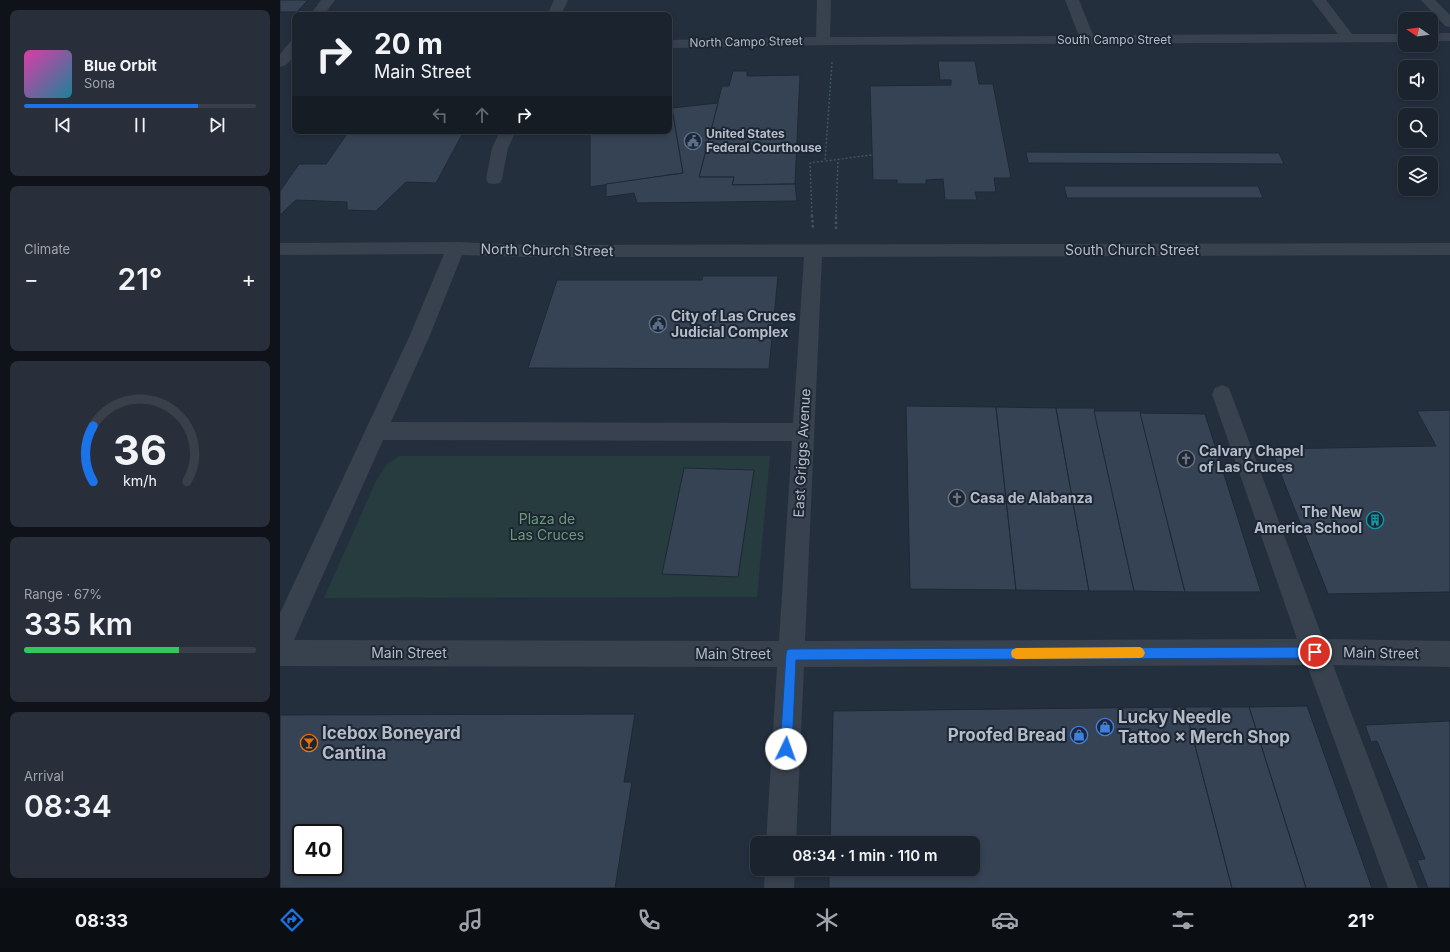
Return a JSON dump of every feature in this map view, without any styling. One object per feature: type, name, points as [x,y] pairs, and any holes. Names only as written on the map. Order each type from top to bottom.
[{"type":"street","points":[[319,12],[328,0]]},
{"type":"street","points":[[555,12],[560,0]]},
{"type":"street","points":[[824,0],[828,41]]},
{"type":"street","points":[[1072,0],[1088,40]]},
{"type":"street","points":[[1319,0],[1348,38]]},
{"type":"street","points":[[1428,0],[1450,23]]},
{"type":"street","points":[[1438,37],[1450,37]]},
{"type":"street","name":"South Campo Street","points":[[828,41],[1398,38]]},
{"type":"street","name":"North Campo Street","points":[[672,44],[828,41]]},
{"type":"street","points":[[280,63],[290,49]]},
{"type":"street","points":[[494,179],[500,148],[507,134]]},
{"type":"street","points":[[280,642],[420,335],[456,248]]},
{"type":"street","name":"North Church Street","points":[[280,249],[456,248],[527,251],[813,251]]},
{"type":"street","name":"South Church Street","points":[[813,251],[1450,249]]},
{"type":"street","name":"East Griggs Avenue","points":[[781,836],[813,251]]},
{"type":"street","points":[[1222,394],[1402,888]]},
{"type":"street","points":[[376,431],[803,432]]},
{"type":"street","name":"Main Street","points":[[280,653],[791,654],[1315,652],[1450,654]]},
{"type":"street","points":[[778,888],[779,876]]},
{"type":"path","points":[[825,161],[828,41]]},
{"type":"path","points":[[813,222],[810,163],[872,155]]},
{"type":"path","points":[[835,251],[838,159]]},
{"type":"green space","name":"Plaza de Las Cruces","points":[[399,456],[770,456],[757,597],[324,598],[376,481],[386,465]]},
{"type":"building","points":[[280,0],[308,0],[297,12],[280,12]]},
{"type":"building","points":[[938,61],[975,61],[979,84],[993,84],[1011,178],[994,178],[996,192],[975,192],[977,200],[945,200],[943,179],[926,180],[926,184],[897,184],[897,180],[873,180],[870,86],[951,85],[951,80],[940,80]]},
{"type":"building","name":"United States Federal Courthouse","points":[[733,71],[747,71],[747,76],[800,75],[795,184],[732,185],[734,177],[699,177],[722,86],[729,86]]},
{"type":"building","name":"United States Federal Courthouse","points":[[718,103],[699,177],[734,177],[732,185],[795,184],[797,201],[637,203],[634,193],[606,197],[606,184],[683,173],[672,108]]},
{"type":"building","name":"United States Federal Courthouse","points":[[672,107],[683,173],[590,187],[590,134],[672,134]]},
{"type":"building","points":[[347,134],[462,134],[436,183],[406,182],[376,211],[347,210],[347,202],[296,200],[280,215],[280,191],[299,164],[326,164]]},
{"type":"building","points":[[1026,152],[1279,153],[1284,164],[1028,163]]},
{"type":"building","points":[[1064,186],[1258,186],[1263,198],[1067,198]]},
{"type":"building","name":"City of Las Cruces Judicial Complex","points":[[703,276],[778,276],[769,369],[528,368],[557,280],[702,280]]},
{"type":"building","name":"Casa de Alabanza","points":[[906,406],[996,407],[1016,590],[910,589]]},
{"type":"building","points":[[996,407],[1056,408],[1089,591],[1016,590]]},
{"type":"building","points":[[1056,408],[1094,408],[1134,591],[1089,591]]},
{"type":"building","name":"The New America School","points":[[1450,410],[1450,592],[1328,594],[1271,449],[1436,446],[1417,411]]},
{"type":"building","points":[[1094,411],[1140,411],[1185,592],[1134,591]]},
{"type":"building","name":"Calvary Chapel of Las Cruces","points":[[1140,413],[1205,414],[1261,592],[1185,592]]},
{"type":"building","points":[[684,468],[754,470],[738,577],[662,574]]},
{"type":"building","points":[[1307,706],[1372,888],[1306,888],[1249,707]]},
{"type":"building","points":[[1185,707],[1232,888],[829,888],[829,876],[980,876],[980,836],[830,836],[833,711]]},
{"type":"building","points":[[1185,707],[1249,707],[1306,888],[1232,888]]},
{"type":"building","points":[[635,714],[624,782],[632,782],[615,888],[280,888],[280,715]]},
{"type":"building","points":[[1450,721],[1450,888],[1428,888],[1417,860],[1425,859],[1377,741],[1371,742],[1365,725]]},
{"type":"slow traffic","points":[[1016,653],[1140,653]]},
{"type":"place","name":"United States Federal Courthouse","points":[[693,141]]},
{"type":"place","name":"City of Las Cruces Judicial Complex","points":[[658,324]]},
{"type":"place","name":"Calvary Chapel of Las Cruces","points":[[1186,459]]},
{"type":"place","name":"Casa de Alabanza","points":[[957,498]]},
{"type":"place","name":"The New America School","points":[[1375,520]]},
{"type":"place","name":"Lucky Needle Tattoo × Merch Shop","points":[[1105,727]]},
{"type":"place","name":"Proofed Bread","points":[[1079,735]]},
{"type":"place","name":"Icebox Boneyard Cantina","points":[[309,743]]},
{"type":"route","points":[[786,749],[791,654],[1315,652]]}]
